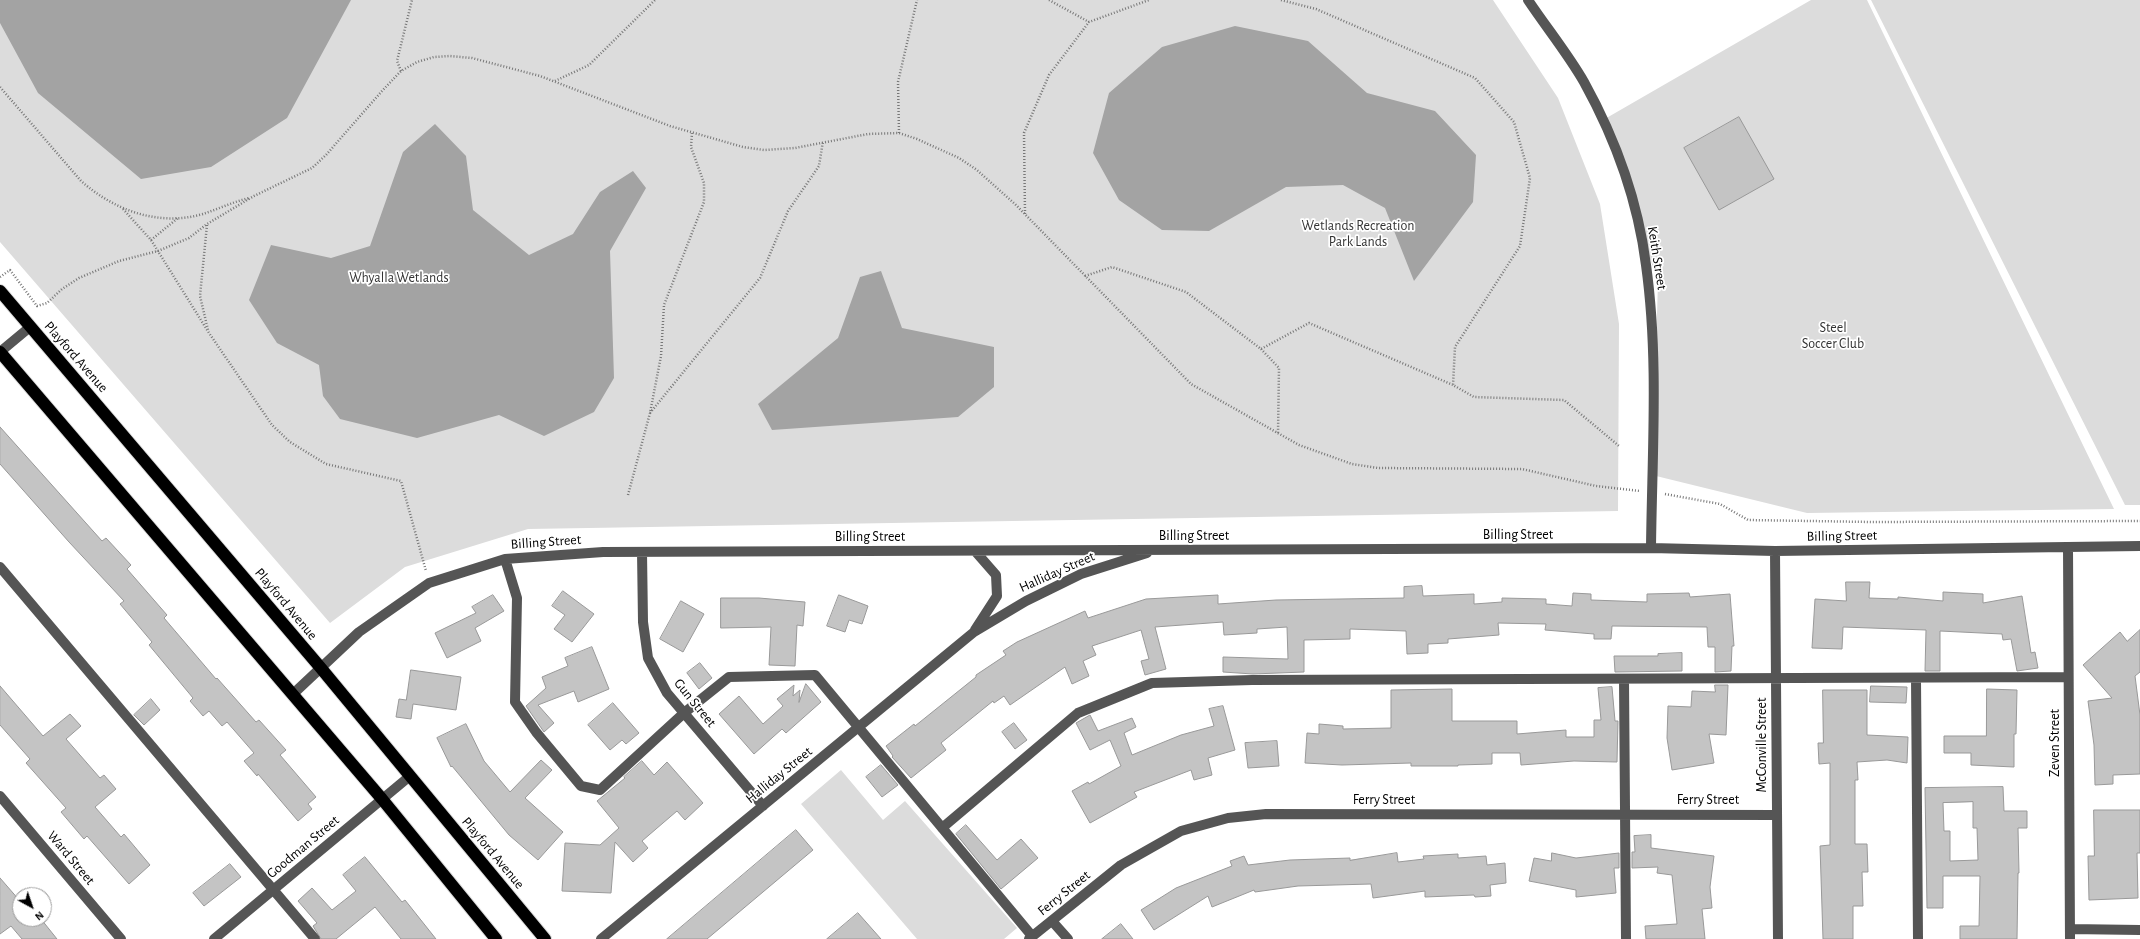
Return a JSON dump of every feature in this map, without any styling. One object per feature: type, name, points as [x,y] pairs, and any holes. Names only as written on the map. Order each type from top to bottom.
[{"type":"highway","name":"Playford Avenue","points":[[0,291],[320,667],[545,939]]},
{"type":"highway","points":[[0,352],[382,799],[496,939]]},
{"type":"street","name":"Keith Street","points":[[1528,0],[1584,82],[1610,135],[1629,187],[1646,264],[1653,333],[1651,548]]},
{"type":"street","points":[[0,352],[30,327]]},
{"type":"street","name":"Billing Street","points":[[293,694],[359,632],[429,583],[505,559],[603,552],[1651,548],[1775,551],[2140,546]]},
{"type":"street","name":"Zeven Street","points":[[2068,547],[2070,934]]},
{"type":"street","name":"Halliday Street","points":[[601,939],[974,632],[1026,600],[1081,574],[1157,550]]},
{"type":"street","name":"Halliday Street","points":[[974,632],[997,596],[996,575],[976,551]]},
{"type":"street","name":"McConville Street","points":[[1775,551],[1778,939]]},
{"type":"street","name":"Gun Street","points":[[642,552],[643,622],[648,658],[667,693],[763,806]]},
{"type":"street","points":[[505,559],[517,598],[515,702],[536,732],[581,786],[600,790],[684,713],[729,677],[815,675],[942,828],[1030,938]]},
{"type":"street","points":[[0,567],[315,939]]},
{"type":"street","points":[[942,828],[1078,713],[1152,683],[1252,680],[1916,679],[2068,677]]},
{"type":"street","points":[[1624,679],[1626,939]]},
{"type":"street","points":[[1916,679],[1918,939]]},
{"type":"street","name":"Goodman Street","points":[[214,939],[410,776]]},
{"type":"street","name":"Ward Street","points":[[0,796],[121,939]]},
{"type":"street","name":"Ferry Street","points":[[1030,938],[1121,865],[1181,831],[1228,818],[1266,814],[1776,815]]},
{"type":"street","points":[[1052,921],[1068,939]]},
{"type":"street","points":[[2070,934],[2140,930]]},
{"type":"path","points":[[401,71],[398,60],[412,0]]},
{"type":"path","points":[[555,82],[589,65],[655,0]]},
{"type":"path","points":[[898,134],[898,82],[917,0]]},
{"type":"path","points":[[1049,0],[1089,22]]},
{"type":"path","points":[[1025,214],[1024,133],[1049,75],[1089,22],[1149,0]]},
{"type":"path","points":[[1281,0],[1316,9],[1474,78],[1514,122],[1530,178],[1520,246],[1455,347],[1453,385]]},
{"type":"path","points":[[0,278],[10,270],[37,306],[47,303],[62,289],[79,278],[120,261],[158,251],[189,238],[207,224],[254,196],[312,168],[326,156],[401,71],[416,62],[434,57],[450,56],[472,58],[555,82],[692,133],[743,147],[764,150],[795,148],[823,141],[868,134],[898,134],[917,139],[959,158],[977,170],[1025,214],[1191,384],[1299,445],[1352,464],[1378,468],[1522,469],[1596,486],[1652,492],[1720,504],[1748,520],[1865,522],[2140,521]]},
{"type":"path","points":[[0,87],[81,181],[106,201],[123,209],[141,215],[178,218],[202,214],[254,196]]},
{"type":"path","points":[[628,495],[650,413],[661,356],[664,305],[704,202],[704,183],[691,148],[692,133]]},
{"type":"path","points":[[650,413],[760,278],[788,211],[819,166],[823,141]]},
{"type":"path","points":[[123,209],[151,240],[209,333],[272,425],[290,442],[326,464],[401,481],[429,583]]},
{"type":"path","points":[[151,240],[178,218]]},
{"type":"path","points":[[207,224],[200,296],[209,333]]},
{"type":"path","points":[[1085,276],[1112,267],[1186,292],[1262,349],[1279,368],[1278,434]]},
{"type":"path","points":[[1262,349],[1309,323],[1453,385],[1474,397],[1564,400],[1619,446]]},
{"type":"green space","name":"Whyalla Wetlands","points":[[0,0],[1493,0],[1558,98],[1600,204],[1619,324],[1618,511],[528,529],[405,567],[330,623],[0,242]]},
{"type":"green space","name":"Steel Soccer Club","points":[[1811,0],[1867,0],[2114,509],[1807,513],[1652,475],[1658,282],[1603,120]]},
{"type":"green space","points":[[1871,0],[2140,0],[2140,505],[2125,505]]},
{"type":"green space","points":[[841,770],[883,820],[905,801],[1017,928],[1004,939],[917,939],[801,804]]},
{"type":"shaded area","points":[[0,0],[351,0],[287,118],[211,167],[141,179],[38,93],[0,23]]},
{"type":"shaded area","points":[[1235,26],[1308,41],[1367,93],[1435,111],[1476,155],[1473,202],[1414,281],[1385,208],[1343,185],[1286,187],[1209,231],[1162,230],[1119,200],[1093,153],[1109,93],[1162,47]]},
{"type":"shaded area","points":[[435,124],[466,156],[473,210],[529,255],[573,234],[600,192],[633,171],[646,188],[610,251],[614,378],[594,412],[544,436],[499,415],[417,438],[340,419],[323,396],[319,365],[277,343],[249,300],[271,245],[331,258],[370,246],[403,152]]},
{"type":"shaded area","points":[[881,271],[902,328],[994,347],[994,387],[958,417],[772,430],[758,404],[838,338],[860,277]]},
{"type":"building","points":[[1739,117],[1774,179],[1719,210],[1684,148]]},
{"type":"building","points":[[0,427],[102,541],[106,538],[131,565],[127,569],[167,615],[164,618],[216,679],[217,678],[256,722],[259,720],[286,750],[280,755],[316,797],[308,804],[312,809],[298,821],[258,774],[257,776],[244,761],[254,753],[227,722],[222,726],[209,711],[203,716],[190,701],[193,698],[149,645],[152,642],[120,604],[124,601],[0,464]]},
{"type":"building","points":[[1846,582],[1870,582],[1869,598],[1898,599],[1898,597],[1943,601],[1943,592],[1983,594],[1983,603],[2022,596],[2031,653],[2035,652],[2038,668],[2017,671],[2011,639],[2003,640],[2002,634],[1940,631],[1940,671],[1925,671],[1926,630],[1843,627],[1842,649],[1812,648],[1815,599],[1846,601]]},
{"type":"building","points":[[1422,586],[1423,596],[1474,594],[1474,604],[1502,602],[1502,598],[1546,599],[1546,604],[1572,606],[1573,593],[1591,594],[1591,600],[1647,602],[1647,594],[1689,593],[1690,597],[1730,594],[1734,646],[1732,646],[1731,671],[1715,672],[1715,647],[1708,647],[1707,627],[1612,626],[1611,639],[1594,639],[1594,634],[1545,630],[1546,624],[1498,623],[1499,635],[1448,639],[1448,643],[1428,644],[1428,653],[1407,654],[1406,631],[1350,629],[1350,639],[1304,640],[1304,672],[1253,674],[1223,672],[1223,657],[1288,659],[1287,627],[1257,629],[1257,633],[1224,635],[1223,622],[1155,627],[1166,669],[1145,675],[1141,661],[1149,659],[1141,630],[1092,646],[1096,655],[1083,661],[1089,676],[1072,684],[1065,667],[1010,705],[1004,696],[994,703],[993,701],[941,743],[946,750],[911,778],[892,757],[893,756],[886,746],[914,724],[915,726],[976,677],[976,675],[1006,655],[1003,651],[1017,642],[1085,611],[1088,618],[1146,599],[1218,595],[1218,604],[1276,600],[1404,598],[1404,587]]},
{"type":"building","points":[[563,591],[594,614],[572,642],[554,629],[565,615],[552,606]]},
{"type":"building","points":[[493,595],[504,611],[475,628],[481,641],[447,658],[435,633],[476,613],[472,607]]},
{"type":"building","points":[[839,595],[868,606],[862,624],[849,620],[845,632],[827,626]]},
{"type":"building","points":[[721,598],[759,598],[805,602],[803,626],[797,625],[795,666],[769,665],[771,627],[721,628]]},
{"type":"building","points":[[681,601],[704,614],[683,652],[660,639]]},
{"type":"building","points":[[2140,630],[2140,672],[2135,676],[2140,715],[2140,774],[2113,775],[2113,784],[2095,785],[2094,745],[2088,701],[2112,698],[2083,665],[2120,632],[2127,641]]},
{"type":"building","points":[[592,647],[609,689],[578,702],[574,691],[538,705],[554,723],[544,732],[526,706],[546,688],[542,677],[568,666],[565,658]]},
{"type":"building","points":[[1682,653],[1682,671],[1615,672],[1614,656],[1658,656],[1658,654]]},
{"type":"building","points":[[700,663],[712,678],[699,689],[687,673]]},
{"type":"building","points":[[411,670],[461,677],[456,710],[413,704],[411,719],[396,717],[399,699],[406,700]]},
{"type":"building","points":[[806,684],[821,702],[786,733],[782,729],[754,754],[719,714],[739,696],[763,724],[783,706],[777,699],[794,685],[793,696],[800,690],[799,702]]},
{"type":"building","points":[[1715,685],[1728,685],[1726,735],[1709,734],[1714,763],[1672,770],[1667,738],[1668,706],[1691,707],[1692,691],[1715,692]]},
{"type":"building","points":[[0,686],[43,736],[70,714],[81,726],[66,739],[100,778],[104,775],[116,789],[95,807],[121,837],[124,834],[150,865],[129,884],[87,836],[84,839],[61,812],[66,808],[26,763],[30,759],[0,725]]},
{"type":"building","points":[[1871,686],[1907,687],[1906,703],[1870,702]]},
{"type":"building","points":[[1612,687],[1615,721],[1618,721],[1617,762],[1574,761],[1521,765],[1520,753],[1492,753],[1492,764],[1458,766],[1411,766],[1411,763],[1342,765],[1305,763],[1307,733],[1319,734],[1319,724],[1343,726],[1343,729],[1391,728],[1391,690],[1452,689],[1452,721],[1517,721],[1517,734],[1566,730],[1566,737],[1594,737],[1594,720],[1601,720],[1598,688]]},
{"type":"building","points":[[1987,689],[2017,690],[2016,734],[2014,734],[2014,767],[1971,765],[1971,753],[1944,753],[1944,736],[1986,736]]},
{"type":"building","points":[[1823,690],[1867,690],[1867,735],[1908,737],[1907,763],[1887,760],[1857,762],[1858,780],[1855,780],[1855,844],[1867,844],[1868,872],[1862,872],[1863,906],[1853,906],[1853,939],[1823,939],[1820,846],[1830,845],[1830,763],[1819,764],[1818,743],[1823,743]]},
{"type":"building","points":[[151,699],[160,710],[144,725],[134,715]]},
{"type":"building","points":[[613,703],[639,733],[626,744],[622,740],[610,750],[588,725]]},
{"type":"building","points":[[1223,706],[1235,750],[1208,758],[1212,775],[1194,780],[1191,770],[1134,792],[1137,797],[1090,823],[1072,791],[1088,782],[1089,784],[1121,766],[1110,740],[1090,750],[1076,723],[1090,715],[1098,731],[1132,718],[1136,727],[1124,733],[1132,755],[1181,735],[1214,726],[1209,709]]},
{"type":"building","points":[[1014,723],[1027,740],[1015,749],[1002,732]]},
{"type":"building","points":[[466,724],[484,761],[510,792],[541,760],[552,770],[525,798],[563,832],[538,860],[509,835],[452,766],[451,767],[437,738]]},
{"type":"building","points":[[1277,741],[1279,766],[1248,768],[1245,743]]},
{"type":"building","points":[[642,761],[654,775],[667,762],[703,803],[685,820],[677,811],[642,841],[648,848],[633,862],[615,842],[611,893],[562,891],[565,843],[600,845],[619,828],[597,801],[625,778],[624,777]]},
{"type":"building","points":[[881,765],[898,785],[882,797],[866,777]]},
{"type":"building","points":[[2003,787],[2004,811],[2027,811],[2027,828],[2018,828],[2019,873],[2017,939],[1960,939],[1960,926],[1979,926],[1980,876],[1943,876],[1943,908],[1927,908],[1925,788]],"holes":[[[1973,802],[1973,828],[1977,828],[1978,860],[1950,861],[1950,831],[1944,831],[1943,803]]]},
{"type":"building","points":[[2094,810],[2140,810],[2140,853],[2137,853],[2138,898],[2089,900],[2088,856],[2094,856]]},
{"type":"building","points":[[966,825],[997,860],[1021,839],[1038,858],[1001,889],[956,834]]},
{"type":"building","points":[[796,830],[813,850],[707,939],[667,939]]},
{"type":"building","points":[[1651,835],[1651,848],[1714,856],[1710,887],[1712,908],[1702,909],[1705,939],[1646,939],[1645,926],[1677,924],[1672,875],[1657,873],[1658,867],[1632,868],[1632,852],[1635,852],[1634,836]]},
{"type":"building","points":[[1397,853],[1398,862],[1424,859],[1423,856],[1458,854],[1458,858],[1486,856],[1487,865],[1505,863],[1506,883],[1490,885],[1491,896],[1475,897],[1474,895],[1425,897],[1425,891],[1373,898],[1371,884],[1298,886],[1255,892],[1254,890],[1212,907],[1208,896],[1154,930],[1141,910],[1176,888],[1232,866],[1230,861],[1244,856],[1248,865],[1290,860],[1350,858],[1350,860]]},
{"type":"building","points":[[1552,853],[1576,858],[1619,853],[1619,868],[1614,868],[1616,893],[1576,897],[1576,890],[1529,881],[1534,858],[1551,861]]},
{"type":"building","points":[[365,857],[402,902],[405,900],[436,939],[401,939],[375,907],[336,939],[321,939],[313,926],[317,923],[298,901],[312,888],[332,910],[356,891],[343,875]]},
{"type":"building","points":[[230,864],[241,877],[204,906],[193,893]]},
{"type":"building","points":[[0,878],[12,892],[12,927],[47,927],[57,939],[22,939],[11,926],[0,934]]},
{"type":"building","points":[[858,913],[881,939],[827,939]]},
{"type":"building","points":[[1121,924],[1133,939],[1102,939]]},
{"type":"park label","name":"Wetlands Recreation Park Lands","points":[[1358,234]]}]
